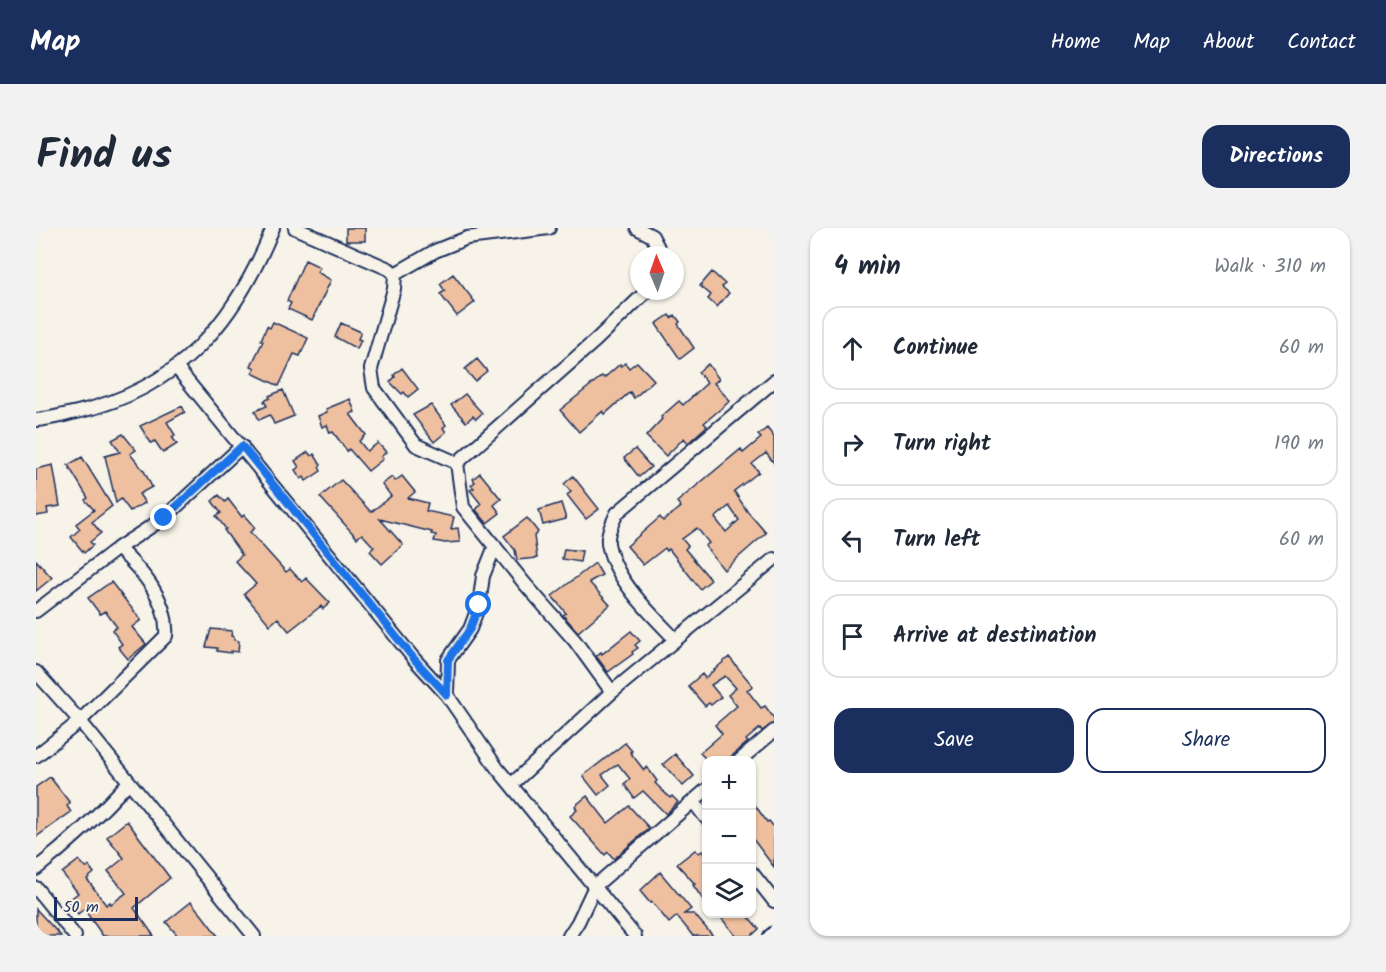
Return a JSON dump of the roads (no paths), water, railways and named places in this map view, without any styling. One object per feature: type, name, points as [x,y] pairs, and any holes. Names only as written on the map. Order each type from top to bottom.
[{"type":"street","points":[[36,420],[107,405],[140,389],[176,367],[209,338],[230,311],[244,289],[273,228]]},
{"type":"street","points":[[295,228],[389,269],[395,274]]},
{"type":"street","points":[[395,274],[435,251],[467,238],[549,228]]},
{"type":"street","points":[[637,228],[652,236],[657,246]]},
{"type":"street","points":[[395,274],[394,290],[371,369],[374,388],[416,445],[457,463]]},
{"type":"street","points":[[457,463],[596,340],[638,300]]},
{"type":"street","points":[[176,367],[408,652],[447,695],[497,768],[635,936]]},
{"type":"street","points":[[675,639],[642,605],[620,572],[608,548],[609,531],[617,513],[774,381]]},
{"type":"street","points":[[36,611],[118,548],[164,518],[242,446]]},
{"type":"street","points":[[457,463],[463,507],[525,584],[575,641],[612,692]]},
{"type":"street","points":[[447,695],[448,660],[470,629],[479,605],[483,576],[495,546]]},
{"type":"street","points":[[36,756],[80,721],[166,636],[166,617],[144,573],[118,548]]},
{"type":"street","points":[[512,784],[612,692],[774,559]]},
{"type":"street","points":[[36,672],[80,721],[254,936]]},
{"type":"street","points":[[745,756],[774,731]]},
{"type":"street","points":[[36,869],[69,844],[129,782]]},
{"type":"street","points":[[569,936],[594,886],[702,793]]},
{"type":"street","points":[[693,801],[702,813]]},
{"type":"street","points":[[756,878],[774,901]]},
{"type":"street","points":[[36,888],[74,936]]},
{"type":"street","points":[[770,936],[774,933]]}]
